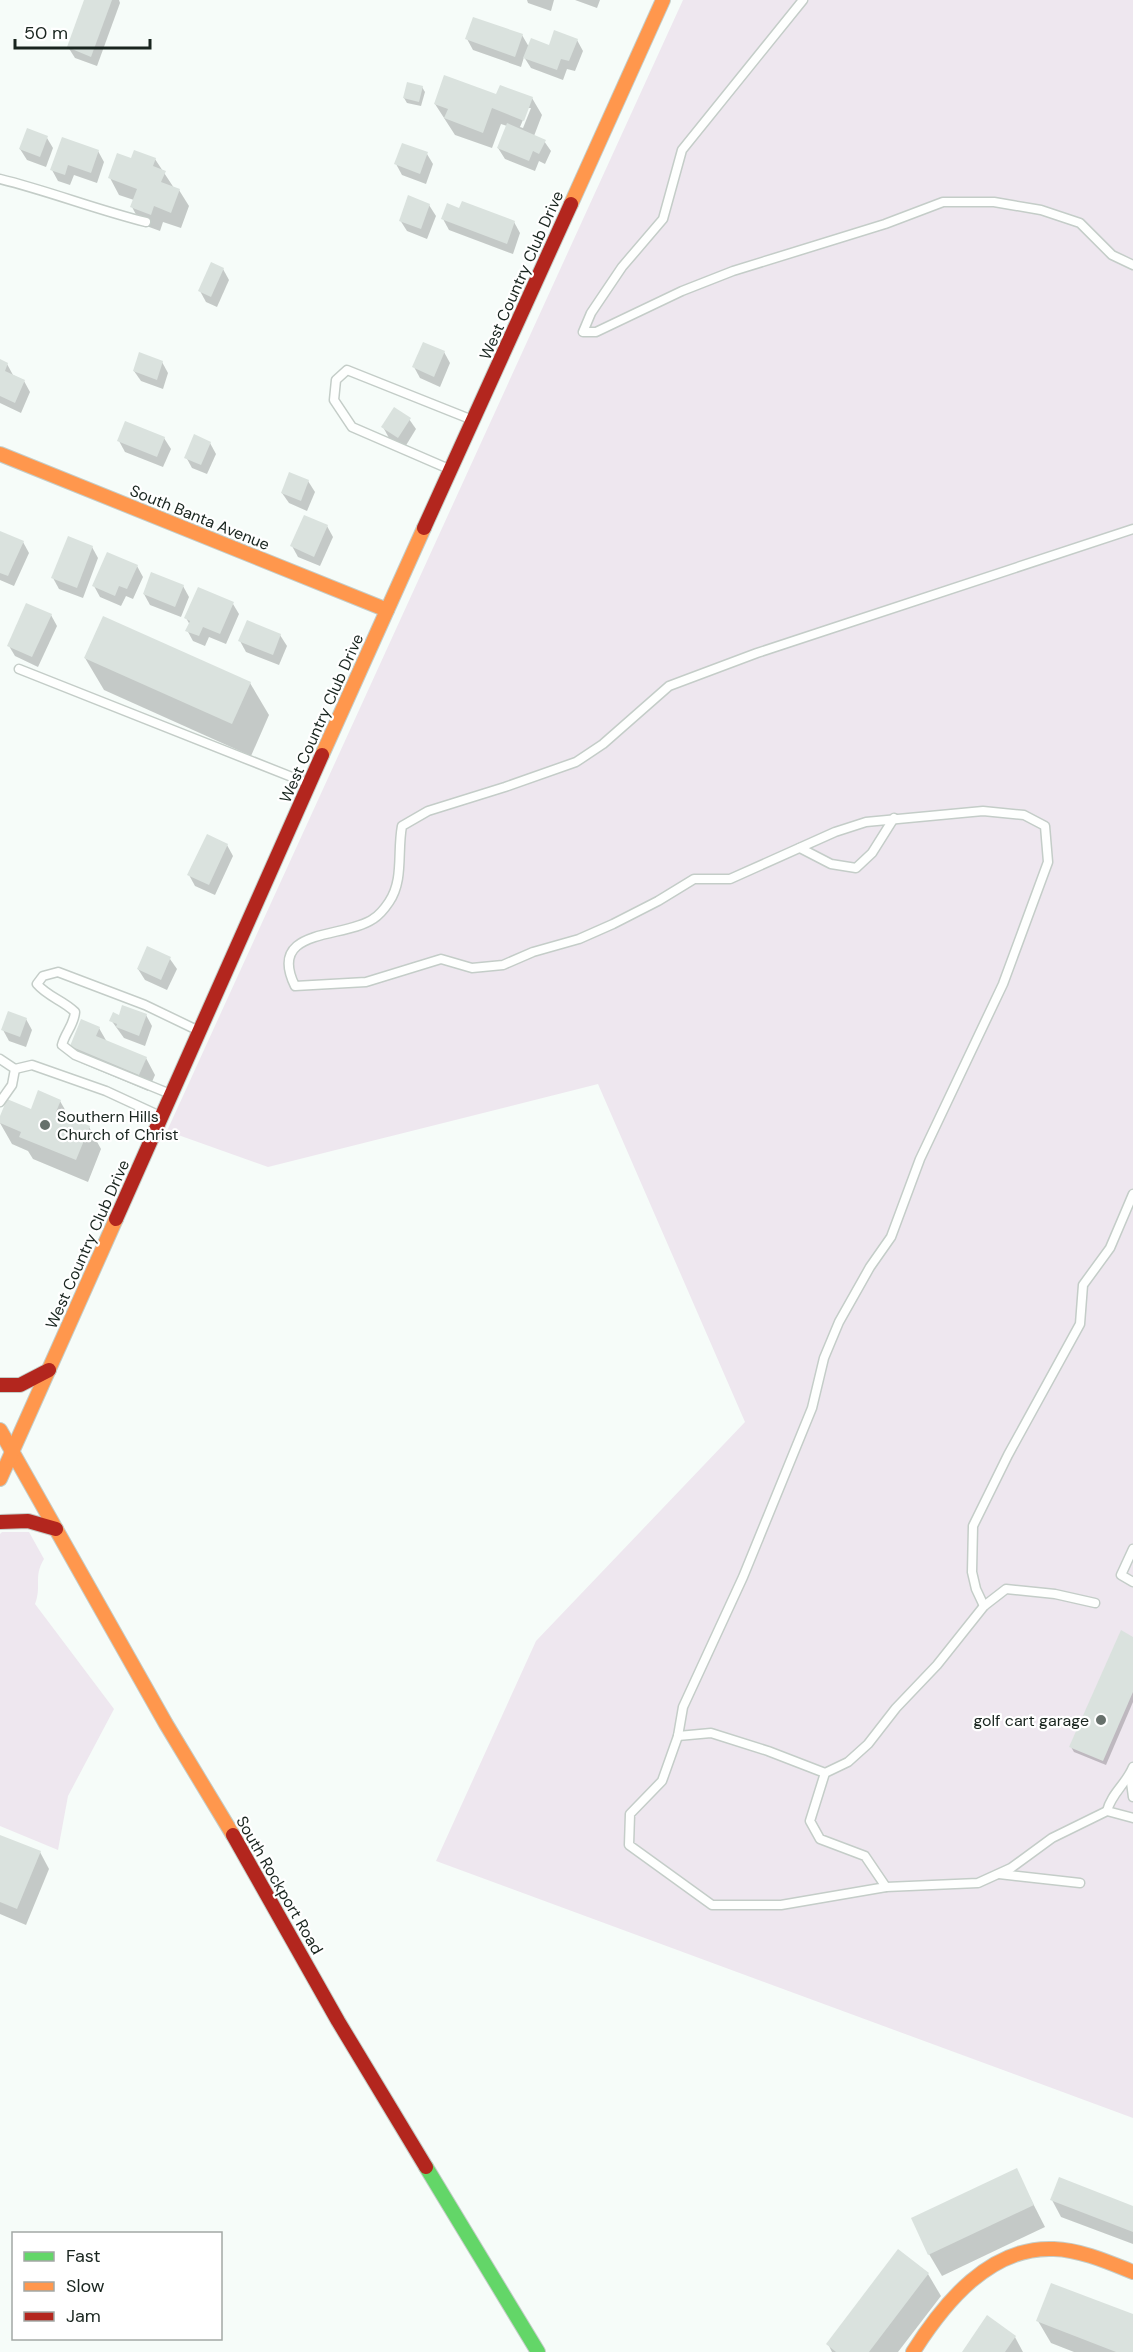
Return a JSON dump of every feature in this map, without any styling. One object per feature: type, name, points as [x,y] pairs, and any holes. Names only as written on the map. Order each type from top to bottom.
[{"type":"main road","name":"West Country Club Drive","points":[[0,1479],[387,609],[663,0]]},
{"type":"main road","name":"South Banta Avenue","points":[[0,454],[387,609]]},
{"type":"main road","points":[[0,1385],[25,1384],[49,1370]]},
{"type":"main road","name":"South Rockport Road","points":[[0,1430],[160,1714],[265,1889],[338,2021],[538,2352]]},
{"type":"main road","points":[[0,1522],[12,1519],[31,1520],[56,1529]]},
{"type":"main road","points":[[913,2352],[924,2334],[957,2296],[987,2268],[1017,2254],[1034,2250],[1068,2251],[1133,2272]]},
{"type":"lane","points":[[803,0],[682,150],[663,219],[622,267],[591,313],[583,332],[596,332],[682,291],[733,271],[885,224],[943,202],[993,202],[1051,213],[1080,223],[1112,255],[1133,265]]},
{"type":"lane","points":[[0,179],[146,222]]},
{"type":"lane","points":[[450,470],[352,427],[334,400],[336,380],[347,370],[473,421]]},
{"type":"lane","points":[[1133,529],[757,652],[669,686],[603,744],[576,762],[428,811],[402,826],[398,843],[399,883],[388,903],[372,920],[340,931],[310,937],[293,950],[288,971],[295,986],[323,986],[366,982],[441,959],[472,968],[503,965],[533,952],[579,939],[613,924],[694,879],[730,879],[835,831],[866,822],[983,811],[1024,815],[1045,826],[1048,862],[1003,984],[920,1159],[891,1237],[870,1267],[839,1322],[824,1359],[812,1408],[743,1577],[682,1707],[678,1736],[662,1781],[630,1814],[629,1845],[712,1905],[781,1905],[886,1887],[978,1883],[1011,1868],[1052,1838],[1107,1811],[1133,1818]]},
{"type":"lane","points":[[19,669],[310,784]]},
{"type":"lane","points":[[800,848],[831,864],[856,868],[872,853],[894,818]]},
{"type":"lane","points":[[171,1095],[75,1055],[62,1045],[64,1036],[74,1022],[75,1012],[68,1005],[45,993],[37,984],[43,976],[58,972],[145,1005],[200,1031]]},
{"type":"lane","points":[[0,1059],[15,1069],[32,1065],[106,1091],[161,1117]]},
{"type":"lane","points":[[0,1102],[12,1085],[15,1069]]},
{"type":"lane","points":[[984,1606],[976,1589],[972,1572],[973,1526],[1008,1455],[1080,1324],[1083,1285],[1110,1248],[1133,1194]]},
{"type":"lane","points":[[1133,1549],[1121,1575],[1133,1582]]},
{"type":"lane","points":[[678,1736],[711,1733],[768,1751],[825,1773],[848,1762],[868,1744],[896,1708],[937,1665],[984,1606],[1006,1589],[1055,1594],[1095,1603]]},
{"type":"lane","points":[[1131,1771],[1133,1797]]},
{"type":"lane","points":[[1107,1811],[1110,1799],[1131,1771]]},
{"type":"lane","points":[[825,1773],[810,1821],[820,1839],[865,1856],[886,1887]]},
{"type":"lane","points":[[999,1874],[1080,1883]]},
{"type":"shaded area","points":[[683,0],[1133,0],[1133,2118],[436,1861],[536,1641],[745,1422],[598,1084],[268,1167],[167,1131]]},
{"type":"shaded area","points":[[2,1532],[29,1532],[44,1559],[38,1576],[35,1604],[114,1709],[68,1796],[58,1850],[0,1826],[0,1534]]},
{"type":"building","points":[[84,0],[112,0],[91,57],[67,47]]},
{"type":"building","points":[[473,17],[523,34],[515,57],[465,39]]},
{"type":"building","points":[[554,30],[578,39],[569,61],[561,59],[557,70],[523,58],[531,38],[549,45]]},
{"type":"building","points":[[444,75],[496,94],[500,85],[533,97],[524,121],[492,108],[483,133],[444,118],[448,109],[434,104]]},
{"type":"building","points":[[407,82],[423,86],[419,102],[403,98]]},
{"type":"building","points":[[507,123],[546,140],[539,154],[533,151],[529,161],[497,148]]},
{"type":"building","points":[[27,128],[48,136],[40,157],[19,149]]},
{"type":"building","points":[[62,137],[99,150],[91,173],[68,165],[65,175],[50,170]]},
{"type":"building","points":[[402,143],[428,152],[420,174],[394,164]]},
{"type":"building","points":[[134,150],[156,158],[153,166],[166,171],[161,182],[180,189],[171,213],[154,206],[151,215],[130,207],[137,189],[108,178],[117,153],[131,158]]},
{"type":"building","points":[[408,195],[430,204],[421,229],[399,221]]},
{"type":"building","points":[[462,201],[515,221],[507,244],[441,219],[447,203],[459,208]]},
{"type":"building","points":[[211,262],[224,268],[211,297],[198,291]]},
{"type":"building","points":[[423,342],[445,351],[434,377],[412,367]]},
{"type":"building","points":[[139,352],[163,361],[157,380],[133,371]]},
{"type":"building","points":[[0,359],[8,363],[5,371],[25,380],[15,403],[0,396]]},
{"type":"building","points":[[394,407],[411,418],[398,438],[381,427]]},
{"type":"building","points":[[125,421],[165,437],[157,457],[117,441]]},
{"type":"building","points":[[194,434],[211,442],[201,465],[184,458]]},
{"type":"building","points":[[289,472],[309,480],[301,501],[281,493]]},
{"type":"building","points":[[304,515],[328,525],[314,557],[290,546]]},
{"type":"building","points":[[0,531],[24,541],[8,576],[0,573]]},
{"type":"building","points":[[68,536],[93,546],[77,588],[51,578]]},
{"type":"building","points":[[107,552],[138,565],[127,589],[119,586],[115,596],[92,586]]},
{"type":"building","points":[[151,572],[184,585],[175,607],[143,594]]},
{"type":"building","points":[[198,587],[234,602],[220,634],[203,627],[199,636],[185,631],[190,621],[184,618]]},
{"type":"building","points":[[26,603],[52,614],[32,657],[7,646]]},
{"type":"building","points":[[103,616],[251,682],[232,724],[84,658]]},
{"type":"building","points":[[247,620],[281,634],[273,655],[238,641]]},
{"type":"building","points":[[207,834],[228,844],[209,885],[187,875]]},
{"type":"building","points":[[147,946],[171,957],[161,980],[137,969]]},
{"type":"building","points":[[122,1005],[147,1014],[139,1036],[116,1027],[117,1024],[109,1021],[113,1012],[119,1015]]},
{"type":"building","points":[[8,1011],[27,1018],[20,1037],[1,1030]]},
{"type":"building","points":[[81,1019],[100,1027],[96,1036],[147,1057],[139,1075],[70,1046]]},
{"type":"building","name":"Southern Hills Church of Christ","points":[[38,1090],[61,1100],[56,1112],[90,1126],[76,1160],[19,1137],[21,1132],[0,1123],[0,1116],[7,1099],[31,1109]]},
{"type":"building","name":"golf cart garage","points":[[1121,1630],[1133,1637],[1133,1692],[1103,1761],[1069,1747]]},
{"type":"building","points":[[0,1835],[41,1851],[17,1909],[0,1902]]},
{"type":"building","points":[[1017,2168],[1034,2205],[928,2255],[911,2218]]},
{"type":"building","points":[[1059,2177],[1133,2206],[1133,2232],[1050,2200]]},
{"type":"building","points":[[898,2249],[929,2273],[869,2352],[836,2352],[826,2344]]},
{"type":"building","points":[[1051,2283],[1133,2314],[1133,2352],[1116,2352],[1036,2321]]},
{"type":"building","points":[[987,2315],[1016,2336],[1005,2352],[962,2352]]},
{"type":"traffic: fast","points":[[426,2167],[538,2352]]},
{"type":"traffic: slow","points":[[571,204],[663,0]]},
{"type":"traffic: slow","points":[[0,454],[387,610]]},
{"type":"traffic: slow","points":[[322,755],[424,528]]},
{"type":"traffic: slow","points":[[0,1479],[116,1219]]},
{"type":"traffic: slow","points":[[0,1430],[166,1724],[233,1835]]},
{"type":"traffic: slow","points":[[913,2352],[954,2297],[989,2267],[1009,2257],[1031,2251],[1064,2250],[1094,2257],[1133,2272]]},
{"type":"traffic: jam","points":[[424,528],[571,204]]},
{"type":"traffic: jam","points":[[116,1219],[322,755]]},
{"type":"traffic: jam","points":[[0,1385],[20,1385],[49,1370]]},
{"type":"traffic: jam","points":[[0,1522],[28,1521],[56,1529]]},
{"type":"traffic: jam","points":[[233,1835],[338,2021],[426,2167]]},
{"type":"place","name":"Southern Hills Church of Christ","points":[[45,1125]]},
{"type":"place","name":"golf cart garage","points":[[1101,1720]]}]
